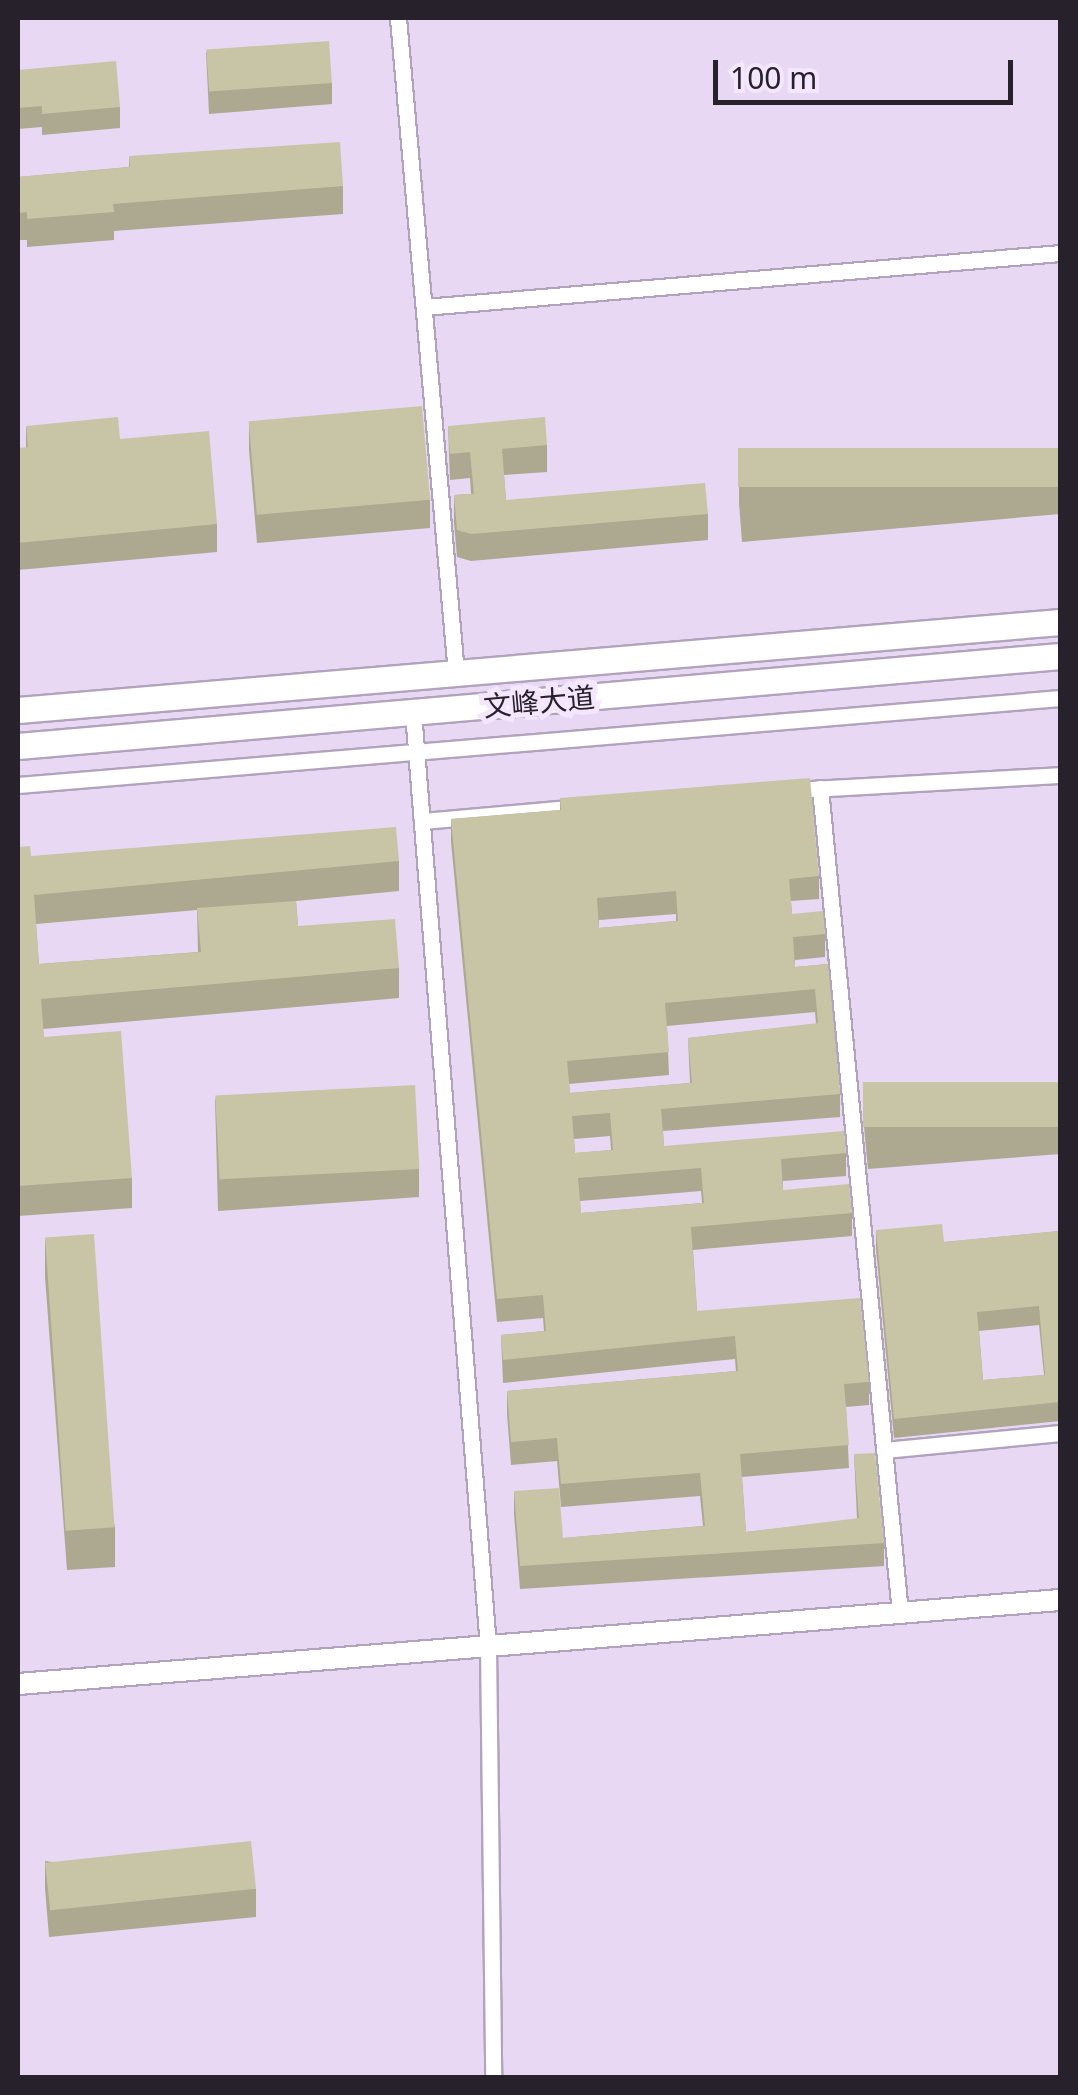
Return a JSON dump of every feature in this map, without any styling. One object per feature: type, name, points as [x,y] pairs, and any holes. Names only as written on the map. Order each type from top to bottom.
[{"type":"main road","name":"文峰大道","points":[[18,710],[1060,622]]},
{"type":"main road","name":"文峰大道","points":[[18,746],[1060,656]]},
{"type":"street","points":[[398,18],[456,673]]},
{"type":"street","points":[[424,307],[1060,253]]},
{"type":"street","points":[[18,785],[1060,698]]},
{"type":"street","points":[[413,712],[488,1646],[493,2078]]},
{"type":"street","points":[[784,791],[1060,775]]},
{"type":"street","points":[[820,788],[900,1613]]},
{"type":"street","points":[[422,821],[607,805]]},
{"type":"street","points":[[851,1108],[870,1107]]},
{"type":"street","points":[[884,1450],[1060,1433]]},
{"type":"street","points":[[18,1684],[1060,1600]]},
{"type":"building","points":[[329,41],[332,83],[209,91],[206,50]]},
{"type":"building","points":[[116,61],[120,107],[42,114],[42,106],[18,108],[18,70]]},
{"type":"building","points":[[340,142],[343,186],[113,204],[114,212],[27,219],[27,212],[18,213],[18,177],[130,167],[129,156]]},
{"type":"building","points":[[422,406],[430,500],[257,515],[249,421]]},
{"type":"building","points":[[118,417],[120,439],[209,431],[217,524],[18,543],[18,448],[28,447],[26,426]]},
{"type":"building","points":[[545,417],[547,445],[502,449],[506,500],[705,483],[708,514],[471,534],[457,530],[454,495],[474,494],[470,452],[450,454],[448,426]]},
{"type":"building","points":[[738,448],[1060,448],[1060,487],[738,487]]},
{"type":"building","points":[[810,778],[819,876],[789,879],[792,914],[823,911],[825,934],[793,937],[795,967],[828,964],[840,1094],[661,1109],[664,1146],[844,1131],[846,1153],[781,1159],[783,1190],[849,1184],[852,1213],[691,1227],[697,1311],[860,1298],[869,1382],[844,1384],[849,1445],[740,1454],[746,1532],[859,1518],[854,1454],[875,1453],[884,1543],[520,1566],[514,1491],[559,1488],[563,1538],[705,1526],[700,1473],[561,1484],[557,1438],[511,1442],[507,1391],[738,1371],[735,1336],[503,1360],[501,1335],[546,1331],[543,1295],[497,1299],[451,819],[561,810],[560,798]],"holes":[[[676,891],[678,921],[599,928],[597,898]],[[815,989],[818,1023],[688,1038],[692,1083],[570,1093],[567,1061],[669,1052],[665,1003]],[[610,1113],[613,1150],[575,1153],[572,1116]],[[701,1168],[704,1203],[581,1213],[578,1178]]]},
{"type":"building","points":[[396,827],[399,861],[34,895],[39,964],[201,952],[197,908],[296,901],[298,926],[395,919],[399,968],[41,999],[44,1037],[121,1031],[132,1178],[18,1186],[18,847],[30,846],[31,856]]},
{"type":"building","points":[[863,1082],[1060,1082],[1060,1127],[863,1127]]},
{"type":"building","points":[[415,1085],[419,1169],[220,1179],[215,1095]]},
{"type":"building","points":[[942,1224],[944,1242],[1060,1231],[1060,1402],[894,1419],[876,1230]],"holes":[[[1039,1306],[1045,1375],[983,1380],[977,1312]]]},
{"type":"building","points":[[94,1234],[115,1527],[66,1531],[45,1237]]},
{"type":"building","points":[[251,1841],[256,1889],[50,1910],[45,1863]]}]
